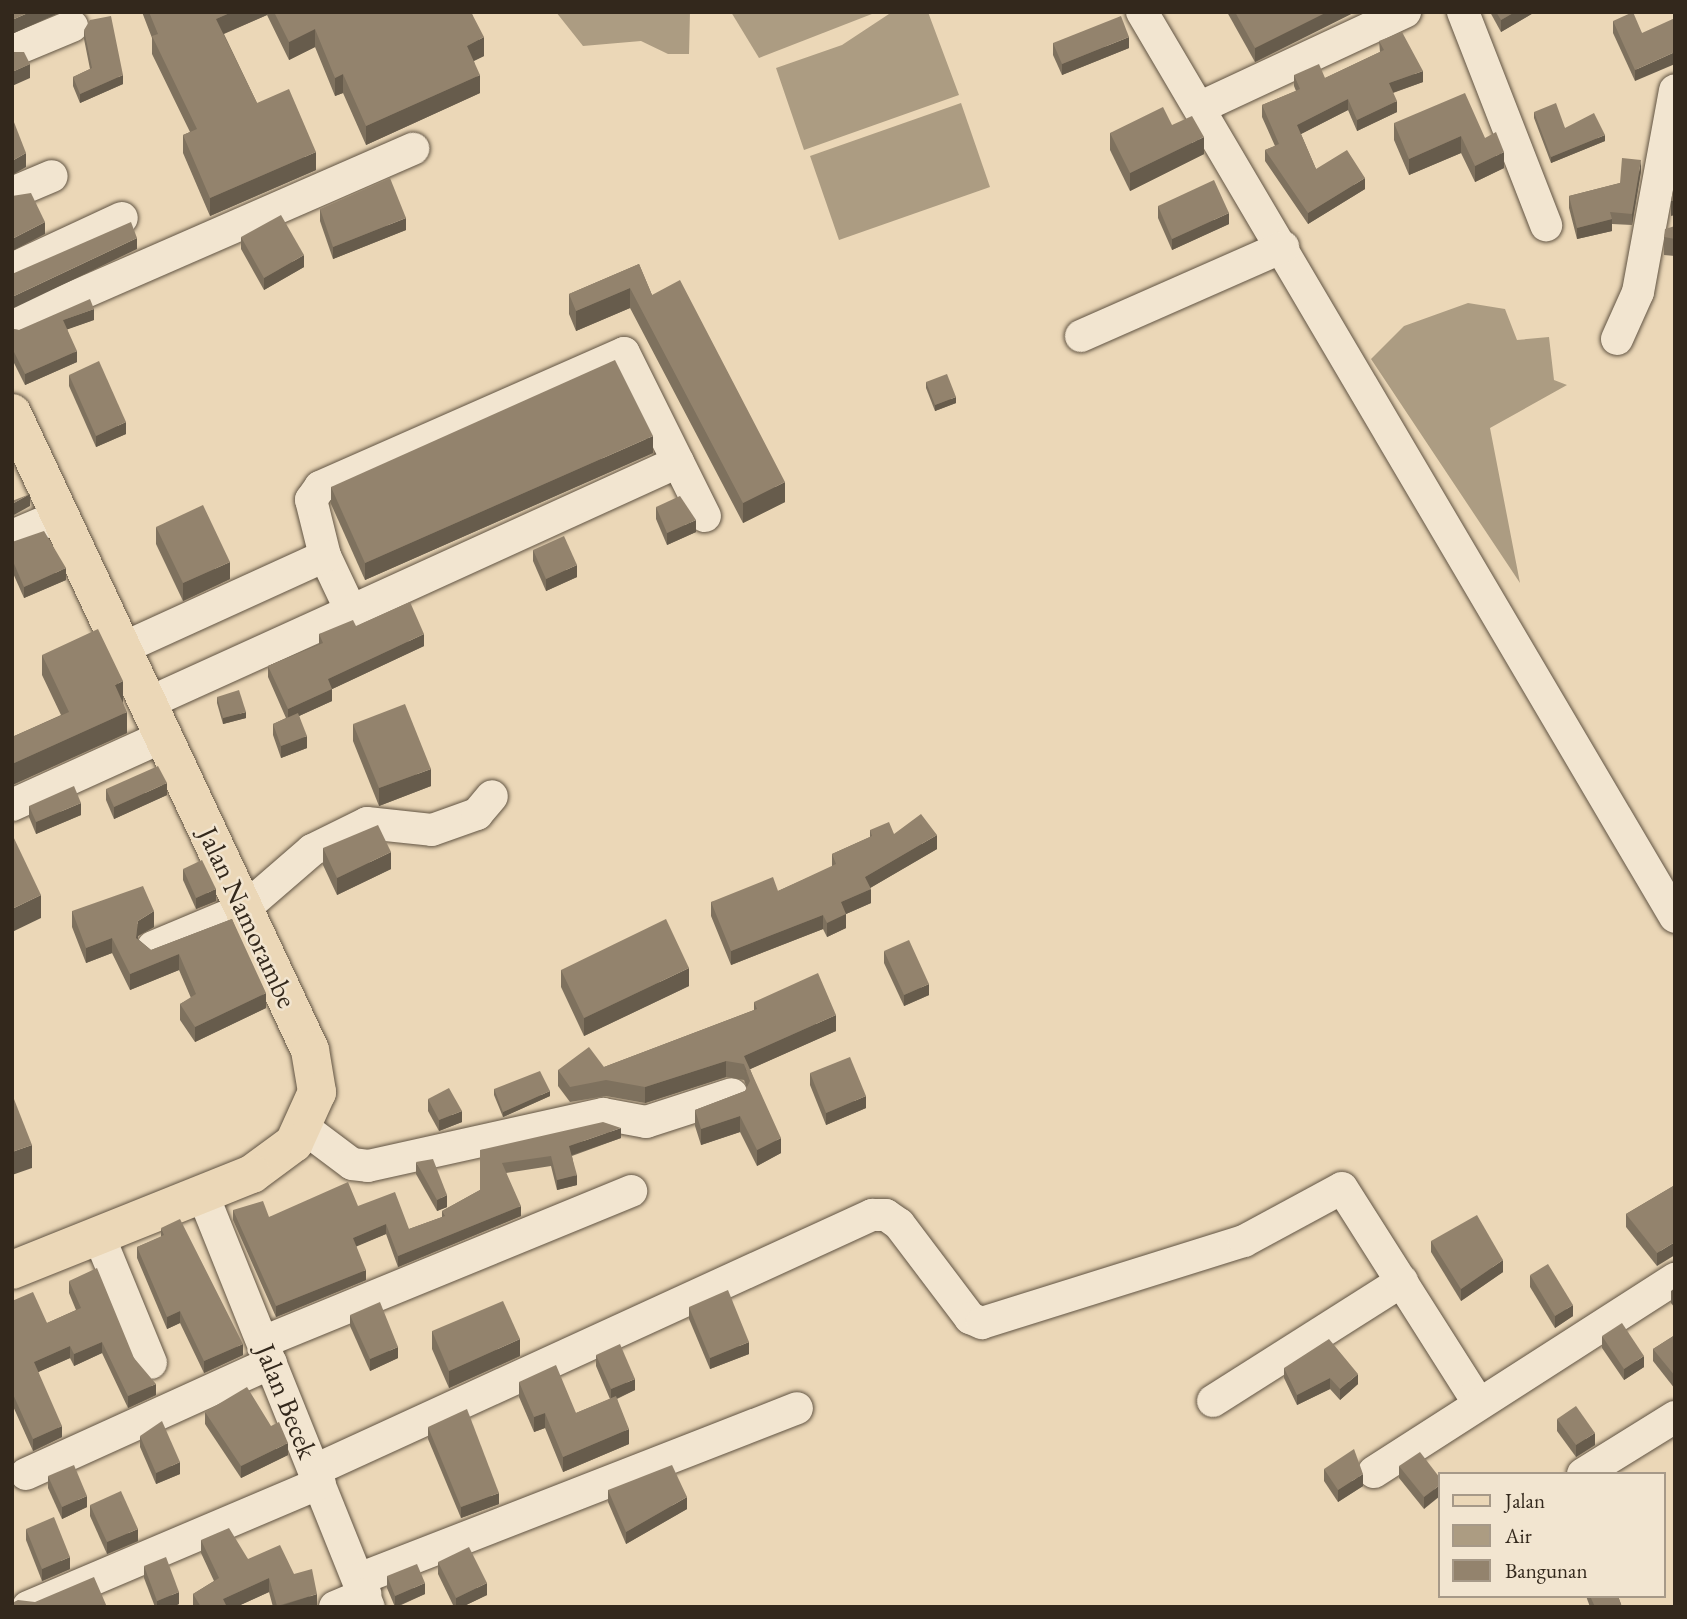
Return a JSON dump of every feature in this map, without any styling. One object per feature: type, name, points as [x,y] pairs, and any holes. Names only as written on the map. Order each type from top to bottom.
[{"type":"main road","name":"Jalan Namorambe","points":[[12,413],[316,1066],[317,1092],[304,1128],[278,1158],[203,1195],[12,1270]]},
{"type":"street","points":[[1142,12],[1203,106],[1283,247],[1671,900]]},
{"type":"street","points":[[1203,106],[1405,12]]},
{"type":"street","points":[[1464,12],[1546,225]]},
{"type":"street","points":[[12,51],[72,26]]},
{"type":"street","points":[[1617,339],[1638,292],[1675,90]]},
{"type":"street","points":[[12,324],[413,149]]},
{"type":"street","points":[[12,194],[52,176]]},
{"type":"street","points":[[12,269],[122,218]]},
{"type":"street","points":[[1081,336],[1283,247]]},
{"type":"street","points":[[351,611],[325,556],[313,492],[615,355],[631,357],[705,516]]},
{"type":"street","points":[[12,805],[156,720],[351,611],[678,462]]},
{"type":"street","points":[[12,536],[59,516]]},
{"type":"street","points":[[123,648],[325,556]]},
{"type":"street","points":[[153,947],[244,909],[323,842],[367,823],[414,830],[454,825],[477,814],[492,796]]},
{"type":"street","points":[[304,1128],[352,1164],[368,1166],[603,1114],[646,1122],[732,1094]]},
{"type":"street","points":[[28,1607],[317,1476],[872,1215],[887,1215],[899,1224],[970,1318],[982,1323],[1244,1241],[1342,1188],[1474,1396],[1482,1400]]},
{"type":"street","points":[[26,1474],[267,1353],[631,1191]]},
{"type":"street","name":"Jalan Becek","points":[[203,1195],[365,1593]]},
{"type":"street","points":[[99,1236],[151,1363]]},
{"type":"street","points":[[1374,1472],[1482,1400],[1675,1279]]},
{"type":"street","points":[[1213,1401],[1402,1281]]},
{"type":"street","points":[[335,1607],[797,1408]]},
{"type":"street","points":[[1586,1472],[1675,1417]]},
{"type":"water","points":[[556,12],[690,12],[689,54],[668,54],[641,41],[583,46]]},
{"type":"water","points":[[731,12],[877,12],[759,58]]},
{"type":"water","points":[[892,12],[928,12],[959,95],[804,150],[776,68],[842,45]]},
{"type":"water","points":[[961,103],[990,187],[839,240],[810,156]]},
{"type":"water","points":[[1468,303],[1505,309],[1517,340],[1549,337],[1554,380],[1567,385],[1490,428],[1520,583],[1371,359],[1404,326]]},
{"type":"building","points":[[12,12],[30,12],[12,20]]},
{"type":"building","points":[[149,12],[232,12],[216,19],[257,103],[289,89],[316,152],[210,198],[183,135],[197,129],[152,36],[158,34]]},
{"type":"building","points":[[274,12],[471,12],[484,37],[467,46],[480,75],[366,126],[343,74],[335,78],[315,29],[289,42]]},
{"type":"building","points":[[1235,12],[1327,12],[1255,48]]},
{"type":"building","points":[[1496,12],[1515,12],[1501,20]]},
{"type":"building","points":[[1633,12],[1642,33],[1675,18],[1675,52],[1635,70],[1613,21]]},
{"type":"building","points":[[111,16],[123,75],[80,94],[73,77],[92,68],[84,30],[90,20]]},
{"type":"building","points":[[1121,16],[1129,37],[1062,64],[1053,43]]},
{"type":"building","points":[[1402,32],[1423,71],[1389,83],[1397,101],[1357,120],[1348,99],[1297,125],[1316,169],[1347,150],[1365,178],[1308,213],[1265,150],[1279,144],[1262,105],[1300,89],[1294,75],[1319,64],[1325,78],[1384,50],[1379,41]]},
{"type":"building","points":[[12,52],[24,52],[30,64],[12,72]]},
{"type":"building","points":[[1465,93],[1485,138],[1496,132],[1504,152],[1475,166],[1461,136],[1409,159],[1394,123]]},
{"type":"building","points":[[1556,103],[1565,128],[1594,113],[1605,135],[1551,157],[1534,112]]},
{"type":"building","points":[[1163,107],[1172,125],[1192,116],[1204,137],[1130,173],[1110,133]]},
{"type":"building","points":[[12,117],[26,153],[12,161]]},
{"type":"building","points":[[1622,158],[1641,160],[1632,214],[1610,212],[1612,219],[1577,228],[1569,196],[1620,183]]},
{"type":"building","points":[[390,178],[406,218],[333,247],[320,209]]},
{"type":"building","points":[[1214,180],[1229,213],[1172,239],[1158,206]]},
{"type":"building","points":[[1675,181],[1675,200],[1671,201]]},
{"type":"building","points":[[31,193],[45,222],[12,239],[12,196]]},
{"type":"building","points":[[281,215],[304,255],[264,278],[241,237]]},
{"type":"building","points":[[131,222],[137,238],[12,297],[12,274]]},
{"type":"building","points":[[1675,226],[1675,239],[1664,237],[1665,229]]},
{"type":"building","points":[[639,264],[652,295],[680,280],[785,482],[743,503],[630,288],[576,311],[569,294]]},
{"type":"building","points":[[90,299],[94,309],[63,320],[77,351],[25,374],[12,348],[12,329],[19,330]]},
{"type":"building","points":[[615,360],[653,436],[365,563],[331,487]]},
{"type":"building","points":[[99,361],[126,422],[96,436],[69,375]]},
{"type":"building","points":[[947,374],[956,397],[935,405],[926,382]]},
{"type":"building","points":[[680,496],[696,520],[667,533],[656,507]]},
{"type":"building","points":[[203,505],[230,562],[183,583],[156,527]]},
{"type":"building","points":[[44,531],[66,568],[24,587],[12,559],[12,542]]},
{"type":"building","points":[[564,536],[577,565],[546,579],[533,550]]},
{"type":"building","points":[[410,602],[424,634],[328,679],[332,689],[288,709],[268,666],[323,643],[319,634],[353,620],[356,626]]},
{"type":"building","points":[[98,629],[123,681],[115,685],[127,712],[12,764],[12,737],[69,712],[42,655]]},
{"type":"building","points":[[239,690],[246,712],[223,718],[217,697]]},
{"type":"building","points":[[405,704],[431,769],[379,788],[353,724]]},
{"type":"building","points":[[298,713],[307,736],[281,746],[273,724]]},
{"type":"building","points":[[158,766],[167,783],[114,807],[106,789]]},
{"type":"building","points":[[74,786],[81,803],[36,822],[29,806]]},
{"type":"building","points":[[921,814],[937,835],[865,877],[871,889],[841,902],[846,914],[827,923],[823,915],[731,951],[711,902],[773,877],[778,891],[836,864],[832,854],[872,836],[870,830],[889,822],[894,834]]},
{"type":"building","points":[[378,825],[391,852],[337,878],[323,848]]},
{"type":"building","points":[[12,834],[41,895],[12,909]]},
{"type":"building","points":[[202,860],[216,889],[196,898],[183,869]]},
{"type":"building","points":[[143,886],[154,911],[138,921],[136,938],[151,950],[232,919],[266,993],[195,1027],[180,1004],[196,994],[179,954],[130,974],[112,938],[86,948],[72,911]]},
{"type":"building","points":[[666,919],[689,968],[584,1018],[561,970]]},
{"type":"building","points":[[909,940],[929,984],[904,995],[884,951]]},
{"type":"building","points":[[818,973],[836,1015],[744,1056],[781,1138],[757,1150],[740,1116],[701,1129],[695,1110],[745,1091],[750,1081],[744,1064],[726,1061],[645,1087],[606,1080],[570,1087],[558,1070],[589,1047],[604,1067],[757,1009],[754,1002]]},
{"type":"building","points":[[850,1057],[866,1096],[826,1113],[810,1073]]},
{"type":"building","points":[[540,1071],[550,1091],[503,1112],[494,1089]]},
{"type":"building","points":[[449,1088],[462,1111],[439,1120],[428,1099]]},
{"type":"building","points":[[12,1094],[32,1145],[12,1152]]},
{"type":"building","points":[[603,1122],[621,1128],[569,1146],[577,1175],[557,1180],[551,1156],[502,1163],[521,1206],[398,1256],[386,1224],[353,1238],[366,1270],[276,1306],[233,1210],[263,1201],[269,1217],[348,1182],[358,1206],[395,1192],[409,1229],[445,1216],[442,1211],[480,1190],[480,1150]]},
{"type":"building","points":[[433,1159],[447,1195],[437,1200],[416,1162]]},
{"type":"building","points":[[1675,1185],[1675,1242],[1657,1253],[1626,1214]]},
{"type":"building","points":[[1477,1215],[1503,1260],[1461,1289],[1431,1241]]},
{"type":"building","points":[[180,1219],[243,1344],[204,1361],[180,1311],[167,1317],[137,1247],[164,1235],[161,1228]]},
{"type":"building","points":[[1548,1264],[1573,1305],[1555,1316],[1530,1275]]},
{"type":"building","points":[[97,1268],[134,1358],[156,1384],[128,1396],[102,1342],[74,1354],[70,1346],[34,1362],[62,1426],[33,1439],[12,1392],[12,1301],[33,1292],[47,1323],[81,1308],[69,1281]]},
{"type":"building","points":[[728,1290],[749,1342],[710,1358],[689,1307]]},
{"type":"building","points":[[503,1301],[520,1339],[449,1371],[432,1331]]},
{"type":"building","points":[[380,1302],[398,1347],[370,1359],[350,1315]]},
{"type":"building","points":[[1622,1323],[1644,1356],[1624,1369],[1602,1336]]},
{"type":"building","points":[[1675,1335],[1675,1376],[1653,1349]]},
{"type":"building","points":[[1329,1339],[1358,1374],[1340,1389],[1330,1378],[1297,1395],[1284,1368]]},
{"type":"building","points":[[620,1344],[635,1379],[611,1389],[596,1355]]},
{"type":"building","points":[[556,1365],[576,1413],[616,1396],[629,1429],[563,1457],[545,1413],[534,1417],[519,1382]]},
{"type":"building","points":[[247,1387],[271,1426],[279,1422],[288,1443],[241,1466],[205,1412]]},
{"type":"building","points":[[1576,1406],[1595,1433],[1576,1445],[1557,1419]]},
{"type":"building","points":[[467,1409],[499,1493],[461,1507],[428,1427]]},
{"type":"building","points":[[162,1421],[180,1462],[156,1473],[140,1436]]},
{"type":"building","points":[[1354,1449],[1363,1474],[1338,1490],[1324,1469]]},
{"type":"building","points":[[1420,1452],[1438,1475],[1438,1486],[1424,1497],[1399,1466]]},
{"type":"building","points":[[74,1465],[87,1496],[62,1507],[48,1476]]},
{"type":"building","points":[[672,1465],[687,1497],[626,1532],[608,1490]]},
{"type":"building","points":[[121,1491],[138,1529],[107,1542],[90,1505]]},
{"type":"building","points":[[54,1517],[70,1557],[42,1569],[26,1529]]},
{"type":"building","points":[[229,1528],[248,1559],[280,1545],[294,1574],[312,1569],[317,1594],[277,1606],[269,1578],[223,1599],[227,1607],[201,1607],[193,1594],[219,1578],[201,1540]]},
{"type":"building","points":[[469,1547],[487,1583],[456,1598],[438,1562]]},
{"type":"building","points":[[166,1557],[179,1592],[157,1601],[144,1566]]},
{"type":"building","points":[[417,1564],[425,1583],[395,1596],[387,1576]]},
{"type":"building","points":[[94,1577],[107,1607],[12,1607],[12,1603],[18,1600],[35,1602]]},
{"type":"building","points":[[1591,1598],[1619,1598],[1622,1607],[1595,1607]]}]
